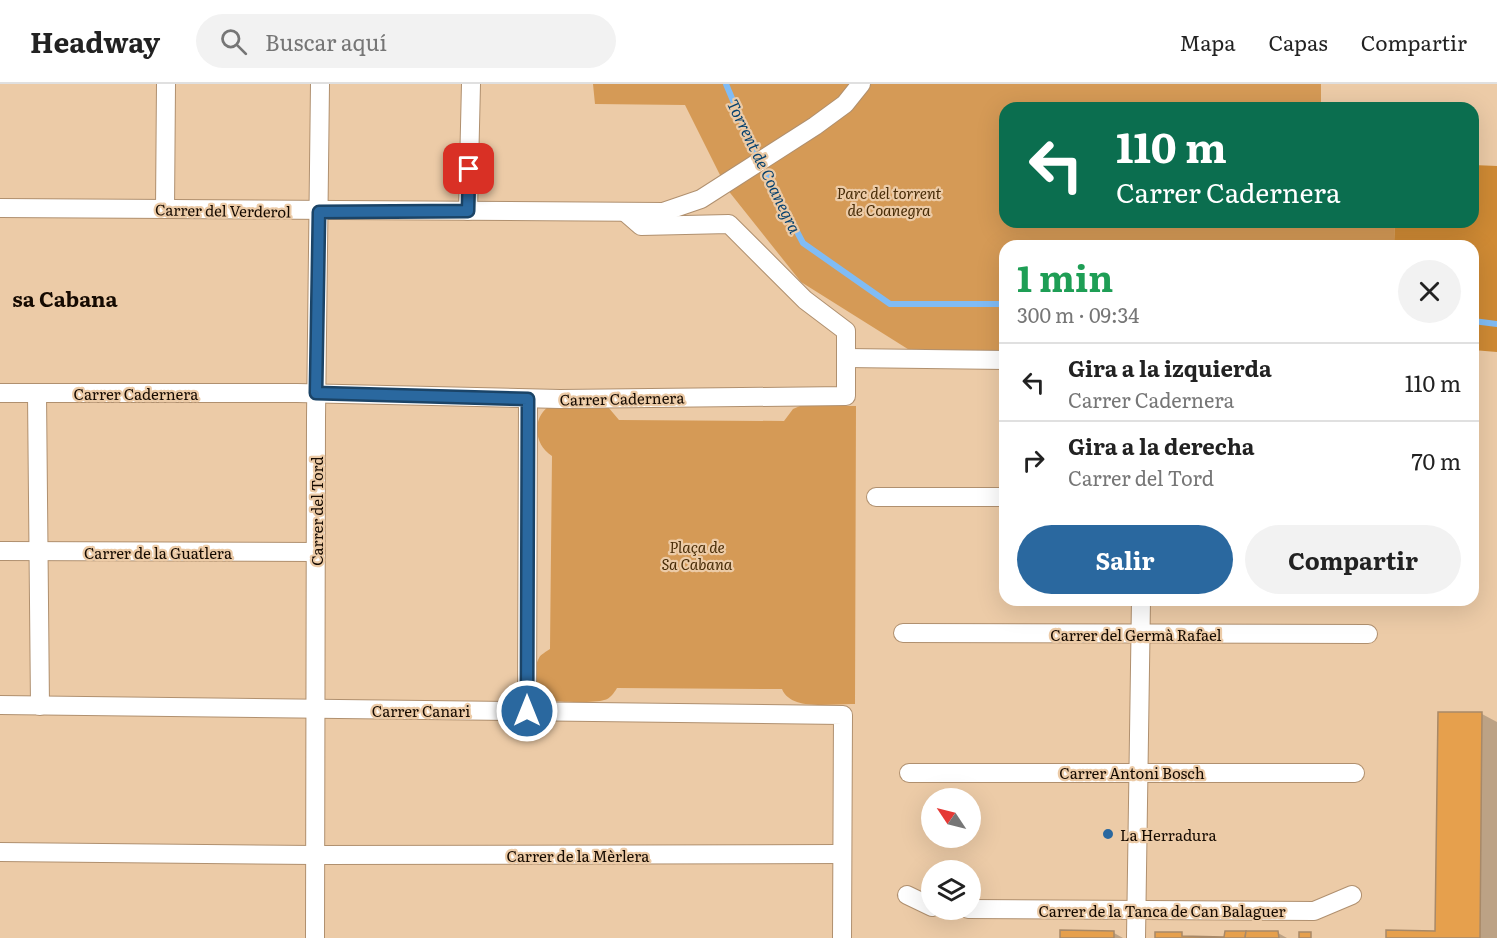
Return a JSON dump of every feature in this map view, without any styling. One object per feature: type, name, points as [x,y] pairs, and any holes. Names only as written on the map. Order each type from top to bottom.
[{"type":"street","points":[[165,84],[165,208]]},
{"type":"street","name":"Carrer del Tord","points":[[315,938],[316,393],[320,84]]},
{"type":"street","points":[[468,211],[471,84]]},
{"type":"street","name":"Carrer del Verderol","points":[[0,208],[165,208],[319,212],[663,212],[678,208],[720,187],[785,145],[836,112],[861,84]]},
{"type":"street","points":[[626,213],[641,226],[729,224],[805,300],[846,331],[847,357],[999,360]]},
{"type":"street","name":"Carrer Cadernera","points":[[0,393],[316,393],[528,399],[846,396],[847,357]]},
{"type":"street","points":[[37,394],[40,706]]},
{"type":"street","points":[[527,711],[528,399]]},
{"type":"street","points":[[876,497],[999,497]]},
{"type":"street","name":"Carrer de la Guatlera","points":[[0,551],[316,552]]},
{"type":"street","points":[[1136,938],[1141,606]]},
{"type":"street","name":"Carrer del Germà Rafael","points":[[903,633],[1368,634]]},
{"type":"street","name":"Carrer Canari","points":[[0,705],[843,715],[842,854]]},
{"type":"street","name":"Carrer Antoni Bosch","points":[[909,773],[1138,771],[1355,773]]},
{"type":"street","points":[[0,852],[314,855]]},
{"type":"street","points":[[842,854],[842,938]]},
{"type":"street","name":"Carrer de la Mèrlera","points":[[314,855],[842,854]]},
{"type":"street","points":[[907,895],[921,902]]},
{"type":"street","name":"Carrer de la Tanca de Can Balaguer","points":[[981,909],[1314,911],[1352,896]]},
{"type":"green space","name":"Parc del torrent de Coanegra","points":[[593,84],[1321,84],[1321,102],[999,102],[999,228],[1395,228],[1394,240],[999,240],[999,350],[911,351],[801,282],[727,189],[685,105],[595,104]]},
{"type":"green space","name":"Plaça de Sa Cabana","points":[[800,406],[856,406],[855,704],[804,704],[794,701],[782,689],[617,688],[612,696],[606,699],[585,702],[552,700],[544,696],[536,680],[536,668],[542,654],[550,649],[552,456],[542,446],[537,433],[539,419],[543,412],[548,407],[608,407],[619,420],[784,421],[793,409]]},
{"type":"shaded area","points":[[1479,165],[1497,166],[1497,352],[1479,350],[1479,240],[1394,240],[1395,228],[1479,228]]},
{"type":"building","points":[[1438,712],[1482,712],[1480,938],[1386,938],[1386,930],[1435,931]]},
{"type":"building","points":[[1060,930],[1114,931],[1114,938],[1060,938]]},
{"type":"building","points":[[1225,931],[1246,931],[1245,938],[1155,938],[1155,932],[1182,932],[1182,936],[1224,937]]},
{"type":"building","points":[[1246,931],[1278,931],[1279,938],[1245,938]]},
{"type":"building","points":[[1299,932],[1311,932],[1311,938],[1299,938]]},
{"type":"waterway","name":"Torrent de Coanegra","points":[[726,84],[753,148],[803,243],[890,304],[999,304]]},
{"type":"waterway","name":"Torrent de Coanegra","points":[[1479,322],[1497,324]]},
{"type":"place","name":"La Herradura","points":[[1108,834]]},
{"type":"district","name":"sa Cabana","points":[[65,297]]},
{"type":"route","points":[[469,169],[468,211],[319,212],[316,393],[528,399],[527,711]]}]
